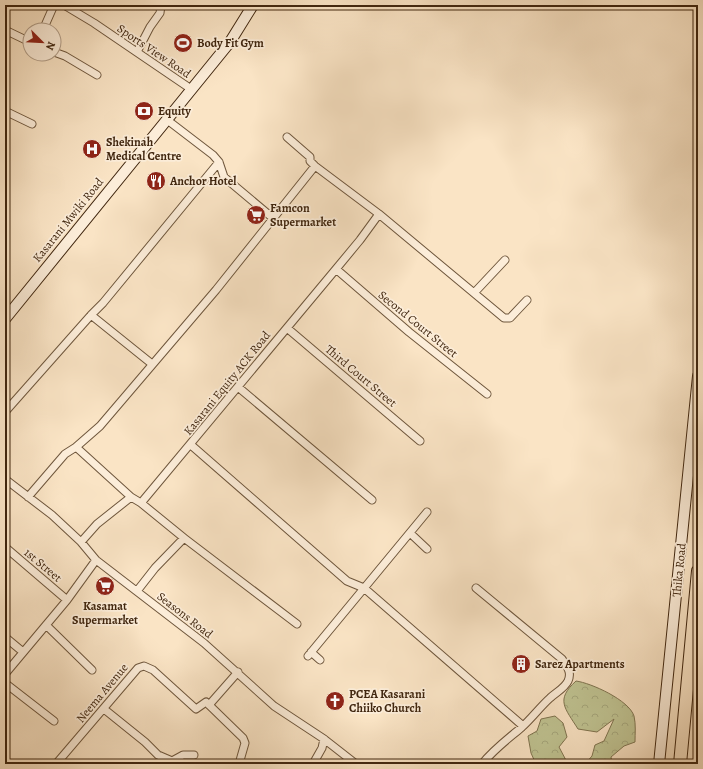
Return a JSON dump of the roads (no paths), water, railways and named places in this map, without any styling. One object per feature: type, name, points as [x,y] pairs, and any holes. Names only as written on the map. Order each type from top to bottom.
[{"type":"highway","name":"Thika Road","points":[[680,764],[698,571]]},
{"type":"main road","name":"Kasarani Mwiki Road","points":[[5,319],[230,42],[253,5]]},
{"type":"main road","name":"Thika Road","points":[[659,764],[698,376]]},
{"type":"street","points":[[47,22],[54,5]]},
{"type":"street","name":"Sports View Road","points":[[64,5],[191,89]]},
{"type":"street","points":[[137,52],[150,27],[160,13],[161,5]]},
{"type":"street","points":[[5,30],[22,38]]},
{"type":"street","points":[[62,56],[80,64],[97,75]]},
{"type":"street","points":[[5,111],[32,124]]},
{"type":"street","points":[[166,119],[213,155],[219,162],[224,177],[274,219]]},
{"type":"street","points":[[287,137],[310,157],[310,161],[315,166],[379,214],[506,318],[510,318],[527,300]]},
{"type":"street","points":[[5,412],[91,314],[103,303],[219,162]]},
{"type":"street","points":[[28,497],[65,454],[76,447],[100,426],[213,295],[315,166]]},
{"type":"street","name":"Kasarani Equity ACK Road","points":[[141,503],[336,270],[379,214]]},
{"type":"street","points":[[474,293],[505,260]]},
{"type":"street","name":"Second Court Street","points":[[336,270],[487,394]]},
{"type":"street","points":[[91,314],[152,364]]},
{"type":"street","name":"Third Court Street","points":[[287,328],[420,441]]},
{"type":"street","points":[[238,386],[372,500]]},
{"type":"street","points":[[191,445],[347,581],[364,588],[524,726]]},
{"type":"street","points":[[76,447],[131,497],[141,503],[184,538],[297,624]]},
{"type":"street","name":"Seasons Road","points":[[5,478],[52,515],[81,542],[96,560],[238,672],[274,706],[324,739],[356,764]]},
{"type":"street","points":[[81,542],[97,524],[131,497]]},
{"type":"street","points":[[320,660],[310,654],[427,512]]},
{"type":"street","points":[[410,533],[427,549]]},
{"type":"street","points":[[137,591],[155,568],[184,538]]},
{"type":"street","name":"1st Street","points":[[5,547],[67,600]]},
{"type":"street","points":[[5,674],[67,600],[96,560]]},
{"type":"street","points":[[476,588],[562,659],[569,668],[569,676],[563,688],[551,696],[524,726],[507,739],[482,764]]},
{"type":"street","points":[[46,625],[92,670]]},
{"type":"street","points":[[5,637],[23,652]]},
{"type":"street","name":"Neema Avenue","points":[[56,764],[104,710],[138,668],[142,666],[148,666],[196,709],[206,702],[209,705]]},
{"type":"street","points":[[238,672],[209,705],[243,738],[245,743],[239,764]]},
{"type":"street","points":[[5,683],[54,721]]},
{"type":"street","points":[[104,710],[146,742],[158,755],[172,761],[183,755],[194,755]]},
{"type":"street","points":[[313,764],[322,748],[324,739]]},
{"type":"place","name":"Body Fit Gym","points":[[183,43]]},
{"type":"place","name":"Equity","points":[[144,111]]},
{"type":"place","name":"Shekinah Medical Centre","points":[[92,149]]},
{"type":"place","name":"Anchor Hotel","points":[[156,181]]},
{"type":"place","name":"Famcon Supermarket","points":[[256,215]]},
{"type":"place","name":"Kasamat Supermarket","points":[[105,586]]},
{"type":"place","name":"Sarez Apartments","points":[[521,664]]},
{"type":"place","name":"PCEA Kasarani Chiiko Church","points":[[335,701]]}]
